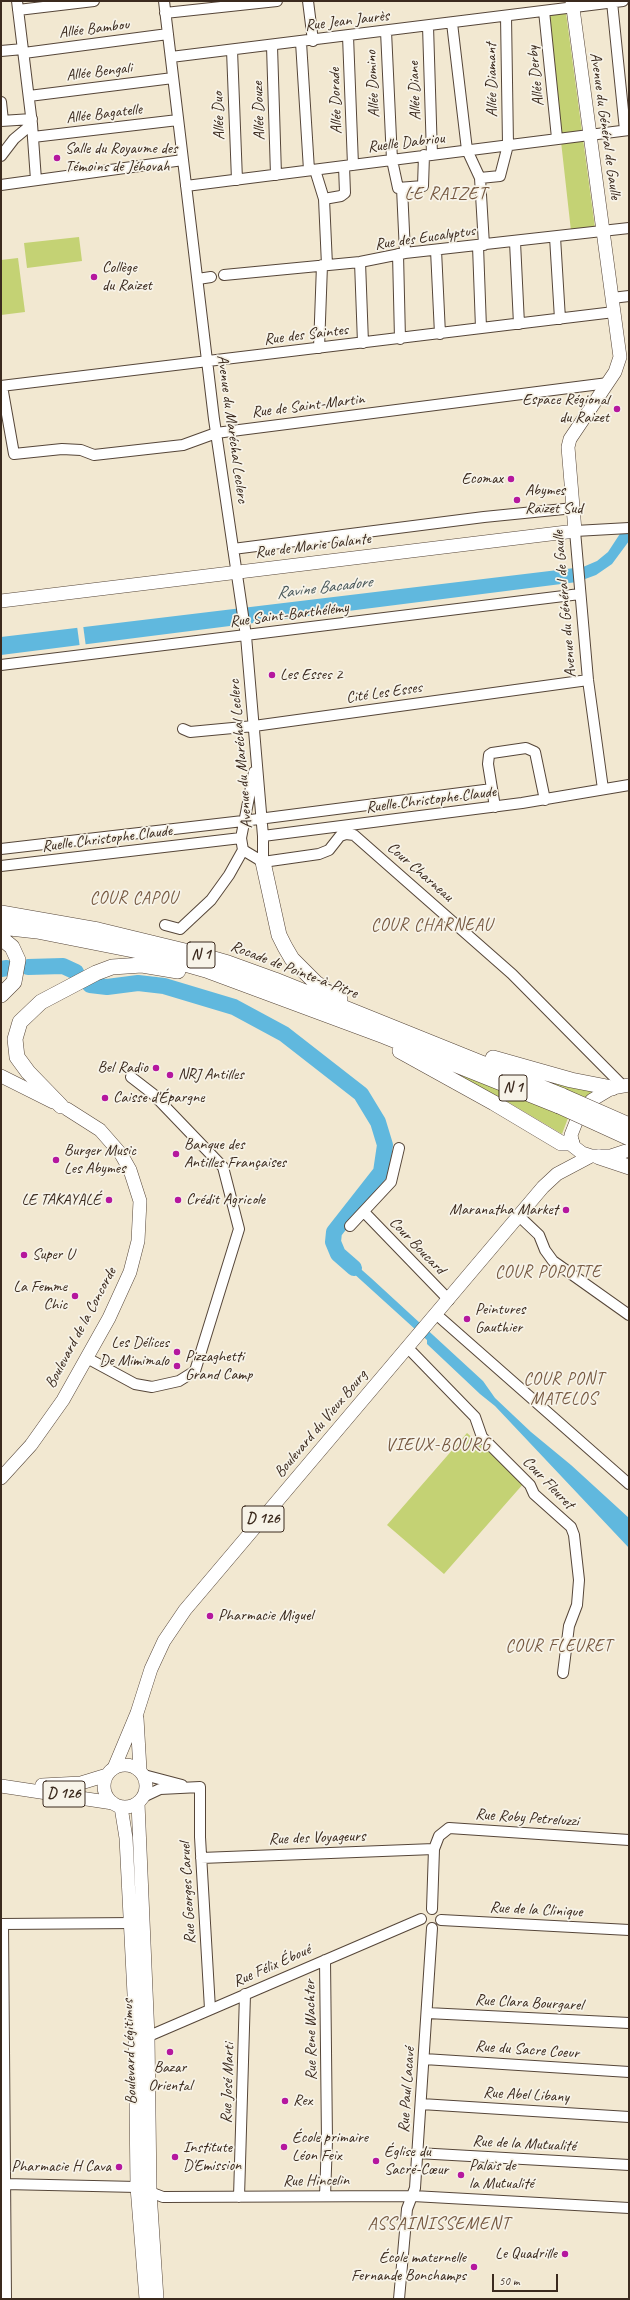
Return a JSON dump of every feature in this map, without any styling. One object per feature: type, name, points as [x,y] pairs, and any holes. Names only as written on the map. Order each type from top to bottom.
[{"type":"highway","points":[[263,862],[279,935],[285,948],[304,971],[334,995],[379,1022]]},
{"type":"highway","name":"Rocade de Pointe-à-Pitre","points":[[1,913],[98,930],[193,953],[275,980],[393,1027],[561,1101]]},
{"type":"highway","name":"Rocade de Pointe-à-Pitre","points":[[1,926],[37,931],[143,952],[206,970],[561,1101]]},
{"type":"highway","points":[[1,938],[12,947],[18,960],[14,982],[1,995]]},
{"type":"highway","points":[[64,1108],[22,1064],[15,1047],[16,1031],[20,1022],[41,1002],[96,973],[118,966],[142,965],[169,969],[266,997],[277,997]]},
{"type":"highway","points":[[334,995],[379,1016],[451,1045]]},
{"type":"highway","points":[[357,1027],[500,1106],[561,1143],[573,1144]]},
{"type":"highway","points":[[393,1027],[571,1080],[624,1085]]},
{"type":"highway","name":"N 1","points":[[561,1101],[629,1125]]},
{"type":"highway","name":"N 1","points":[[561,1101],[629,1138]]},
{"type":"highway","points":[[595,1156],[629,1166]]},
{"type":"main road","name":"Avenue du Général de Gaulle","points":[[573,4],[588,134],[614,312],[619,359],[618,366],[608,383],[580,421],[570,439],[568,447],[575,531]]},
{"type":"main road","name":"Rue de Marie Galante","points":[[1,602],[575,531]]},
{"type":"main road","name":"Boulevard de la Concorde","points":[[1,1076],[64,1108],[100,1130],[121,1154],[130,1170],[140,1201],[138,1241],[130,1272],[109,1318],[48,1424],[1,1478]]},
{"type":"main road","points":[[624,1085],[592,1100],[580,1112],[573,1127],[573,1144],[582,1153],[595,1156],[617,1155],[629,1150]]},
{"type":"main road","name":"Boulevard du Vieux Bourg","points":[[111,1771],[137,1713],[151,1669],[164,1641],[185,1610],[519,1216],[557,1174],[573,1144]]},
{"type":"main road","name":"Boulevard du Vieux Bourg","points":[[557,1174],[595,1156]]},
{"type":"main road","name":"Boulevard du Vieux Bourg","points":[[137,1713],[142,1772]]},
{"type":"main road","points":[[127,1764],[142,1772],[146,1789],[140,1800],[130,1806],[117,1805],[105,1793],[104,1787],[111,1771],[127,1764]]},
{"type":"main road","name":"D 126","points":[[1,1786],[81,1783],[111,1771]]},
{"type":"main road","name":"D 126","points":[[16,1786],[117,1805]]},
{"type":"main road","name":"Boulevard Légitimus","points":[[140,1800],[136,1923],[135,2042],[137,2187],[146,2299]]},
{"type":"main road","name":"Boulevard Légitimus","points":[[117,1805],[126,1838],[148,2037],[150,2192],[157,2299]]},
{"type":"street","points":[[36,180],[32,122],[18,6],[94,1]]},
{"type":"street","name":"Avenue du Maréchal Leclerc","points":[[164,1],[216,433],[246,632],[263,836],[263,862]]},
{"type":"street","points":[[166,13],[277,1]]},
{"type":"street","points":[[308,1],[313,41]]},
{"type":"street","name":"Rue Jean Jaurès","points":[[171,57],[313,41],[544,11],[573,4],[623,1]]},
{"type":"street","points":[[612,2],[627,130]]},
{"type":"street","name":"Allée Derby","points":[[544,11],[557,138]]},
{"type":"street","name":"Allée Diamant","points":[[480,178],[500,176],[508,145],[506,16]]},
{"type":"street","points":[[452,23],[468,150],[480,178],[481,328]]},
{"type":"street","name":"Allée Diane","points":[[402,188],[423,186],[428,155],[428,26]]},
{"type":"street","name":"Allée Domino","points":[[386,31],[392,160],[396,187],[402,188]]},
{"type":"street","name":"Allée Bambou","points":[[1,51],[23,51],[168,34]]},
{"type":"street","name":"Allée Dorade","points":[[324,199],[341,196],[345,193],[348,165],[348,36]]},
{"type":"street","points":[[301,42],[312,170],[324,199],[325,265],[320,348]]},
{"type":"street","name":"Allée Douze","points":[[272,46],[276,175]]},
{"type":"street","name":"Allée Duo","points":[[232,50],[237,180]]},
{"type":"street","name":"Allée Bengali","points":[[29,96],[173,78]]},
{"type":"street","points":[[1,102],[2,121],[32,122]]},
{"type":"street","name":"Allée Bagatelle","points":[[33,137],[178,120]]},
{"type":"street","points":[[1,156],[14,139],[32,122]]},
{"type":"street","name":"Ruelle Dabriou","points":[[186,186],[627,130]]},
{"type":"street","points":[[1,185],[183,160]]},
{"type":"street","points":[[400,338],[402,188]]},
{"type":"street","name":"Rue des Eucalyptus","points":[[224,276],[360,262],[402,254],[629,228]]},
{"type":"street","points":[[555,237],[560,318]]},
{"type":"street","points":[[515,242],[519,324]]},
{"type":"street","points":[[436,250],[440,334]]},
{"type":"street","points":[[360,262],[364,343]]},
{"type":"street","points":[[198,279],[211,277]]},
{"type":"street","points":[[612,298],[629,296]]},
{"type":"street","name":"Rue des Saintes","points":[[1,386],[614,312]]},
{"type":"street","name":"Rue de Saint-Martin","points":[[1,386],[14,454],[62,449],[81,450],[94,455],[183,445],[216,433],[608,383]]},
{"type":"street","points":[[233,550],[484,517],[574,508]]},
{"type":"street","name":"Rue de Marie Galante","points":[[575,531],[629,528]]},
{"type":"street","name":"Avenue du Général de Gaulle","points":[[575,531],[588,680],[603,789]]},
{"type":"street","name":"Rue Saint-Barthélémy","points":[[1,665],[246,632],[580,591]]},
{"type":"street","name":"Cité Les Esses","points":[[183,729],[190,732],[254,726],[588,680]]},
{"type":"street","points":[[495,807],[488,764],[489,755],[492,753],[531,748],[535,752],[545,800]]},
{"type":"street","points":[[165,925],[180,929],[211,900],[243,850],[241,838],[243,821],[256,765]]},
{"type":"street","name":"Ruelle Christophe Claude","points":[[263,836],[495,807],[629,785]]},
{"type":"street","points":[[1,849],[261,819],[492,788]]},
{"type":"street","name":"Cour Charneau","points":[[263,862],[319,854],[329,850],[340,836],[346,834],[354,835],[512,974],[624,1085]]},
{"type":"street","name":"Ruelle Christophe Claude","points":[[1,866],[241,838]]},
{"type":"street","points":[[243,850],[263,862]]},
{"type":"street","points":[[87,1358],[134,1384],[152,1388],[185,1379],[195,1371],[239,1228],[223,1167],[153,1094],[131,1077]]},
{"type":"street","points":[[350,1226],[391,1182],[399,1148]]},
{"type":"street","name":"Cour Boucard","points":[[364,1212],[449,1300]]},
{"type":"street","points":[[519,1216],[539,1235],[548,1256],[629,1315]]},
{"type":"street","points":[[433,1319],[629,1484]]},
{"type":"street","name":"Cour Fleuret","points":[[411,1343],[475,1417],[482,1437],[530,1485],[534,1494],[571,1527],[574,1535],[579,1580],[577,1605],[569,1626],[563,1674]]},
{"type":"street","name":"Rue Georges Caruel","points":[[142,1772],[187,1786],[200,1787],[201,1858],[210,2009]]},
{"type":"street","points":[[140,1800],[160,1789],[187,1786]]},
{"type":"street","name":"Rue Roby Petreluzzi","points":[[434,1849],[439,1836],[449,1828],[629,1840]]},
{"type":"street","points":[[432,1909],[434,1849]]},
{"type":"street","name":"Rue des Voyageurs","points":[[201,1858],[434,1849]]},
{"type":"street","points":[[432,1909],[439,1913],[440,1920],[436,1927],[432,1928],[424,1926],[421,1919],[424,1912],[432,1909]]},
{"type":"street","name":"Rue Félix Éboué","points":[[135,2042],[421,1919]]},
{"type":"street","name":"Rue de la Clinique","points":[[440,1920],[629,1930]]},
{"type":"street","points":[[6,2299],[2,1924],[136,1923]]},
{"type":"street","name":"Rue Paul Lacavé","points":[[399,2299],[406,2215],[413,2196],[417,2153],[432,1928]]},
{"type":"street","name":"Rue Rene Wachter","points":[[325,1960],[327,2141],[325,2196]]},
{"type":"street","name":"Rue José Marti","points":[[239,2197],[246,1994]]},
{"type":"street","name":"Rue Clara Bourgarel","points":[[427,2013],[629,2023]]},
{"type":"street","name":"Rue du Sacre Coeur","points":[[424,2059],[629,2072]]},
{"type":"street","name":"Rue Abel Libany","points":[[421,2104],[629,2117]]},
{"type":"street","name":"Rue de la Mutualité","points":[[417,2153],[629,2166]]},
{"type":"street","points":[[1,2201],[5,2184]]},
{"type":"street","name":"Rue Hincelin","points":[[5,2184],[137,2187],[163,2197],[413,2196],[629,2208]]},
{"type":"green space","points":[[566,13],[595,228],[571,231],[547,16]]},
{"type":"green space","points":[[79,237],[82,261],[27,268],[24,243]]},
{"type":"green space","points":[[18,258],[25,312],[1,315],[1,260]]},
{"type":"green space","points":[[499,1065],[600,1088],[587,1098]]},
{"type":"green space","points":[[453,1070],[568,1118],[562,1134],[501,1098],[448,1074]]},
{"type":"green space","points":[[467,1433],[524,1483],[444,1574],[387,1525]]},
{"type":"water","points":[[629,520],[629,541],[612,564],[596,575],[577,582],[1,655],[1,637],[583,567],[597,561],[608,552]]},
{"type":"water","points":[[338,1254],[346,1256],[371,1278],[483,1381],[495,1398],[531,1432],[571,1465],[629,1518],[629,1548],[495,1406],[480,1394],[427,1344],[427,1340],[341,1262]]},
{"type":"pier","points":[[83,625],[86,647],[80,648],[77,626]]},
{"type":"waterway","points":[[28,967],[63,966],[76,972]]},
{"type":"waterway","points":[[1,969],[7,968]]},
{"type":"waterway","points":[[90,985],[107,987],[138,983],[164,986],[234,1007],[284,1034],[361,1094],[378,1122],[385,1145],[381,1172],[334,1232],[333,1242],[338,1254],[354,1268]]},
{"type":"place","name":"Salle du Royaume des Témoins de Jéhovah","points":[[57,158]]},
{"type":"place","name":"Collège du Raizet","points":[[94,277]]},
{"type":"place","name":"Espace Régional du Raizet","points":[[617,409]]},
{"type":"place","name":"Ecomax","points":[[511,479]]},
{"type":"place","name":"Abymes Raizet Sud","points":[[517,500]]},
{"type":"place","name":"Les Esses 2","points":[[272,675]]},
{"type":"place","name":"Bel Radio","points":[[156,1068]]},
{"type":"place","name":"NRJ Antilles","points":[[170,1075]]},
{"type":"place","name":"Caisse d'Épargne","points":[[105,1098]]},
{"type":"place","name":"Banque des Antilles Françaises","points":[[176,1154]]},
{"type":"place","name":"Burger Music Les Abymes","points":[[56,1160]]},
{"type":"place","name":"LE TAKAYALÉ","points":[[109,1200]]},
{"type":"place","name":"Crédit Agricole","points":[[178,1200]]},
{"type":"place","name":"Maranatha Market","points":[[566,1210]]},
{"type":"place","name":"Super U","points":[[24,1255]]},
{"type":"place","name":"La Femme Chic","points":[[75,1296]]},
{"type":"place","name":"Peintures Gauthier","points":[[467,1319]]},
{"type":"place","name":"Les Délices De Mimimalo","points":[[177,1352]]},
{"type":"place","name":"Pizzaghetti Grand Camp","points":[[177,1366]]},
{"type":"place","name":"Pharmacie Miguel","points":[[210,1616]]},
{"type":"place","name":"Bazar Oriental","points":[[170,2052]]},
{"type":"place","name":"Rex","points":[[285,2101]]},
{"type":"place","name":"École primaire Léon Feix","points":[[284,2147]]},
{"type":"place","name":"Institute D'Emission","points":[[175,2157]]},
{"type":"place","name":"Église du Sacré-Cœur","points":[[376,2161]]},
{"type":"place","name":"Pharmacie H Cava","points":[[119,2167]]},
{"type":"place","name":"Palais de la Mutualité","points":[[461,2175]]},
{"type":"place","name":"Le Quadrille","points":[[565,2254]]},
{"type":"place","name":"École maternelle Fernande Bonchamps","points":[[474,2267]]},
{"type":"district","name":"LE RAIZET","points":[[446,194]]},
{"type":"district","name":"COUR CAPOU","points":[[134,899]]},
{"type":"district","name":"COUR CHARNEAU","points":[[432,926]]},
{"type":"district","name":"COUR POPOTTE","points":[[548,1273]]},
{"type":"district","name":"COUR PONT MATELOS","points":[[564,1390]]},
{"type":"district","name":"VIEUX-BOURG","points":[[438,1445]]},
{"type":"district","name":"COUR FLEURET","points":[[559,1647]]},
{"type":"district","name":"ASSAINISSEMENT","points":[[439,2224]]},
{"type":"water label","name":"Ravine Bacadore","points":[[324,588]]}]
